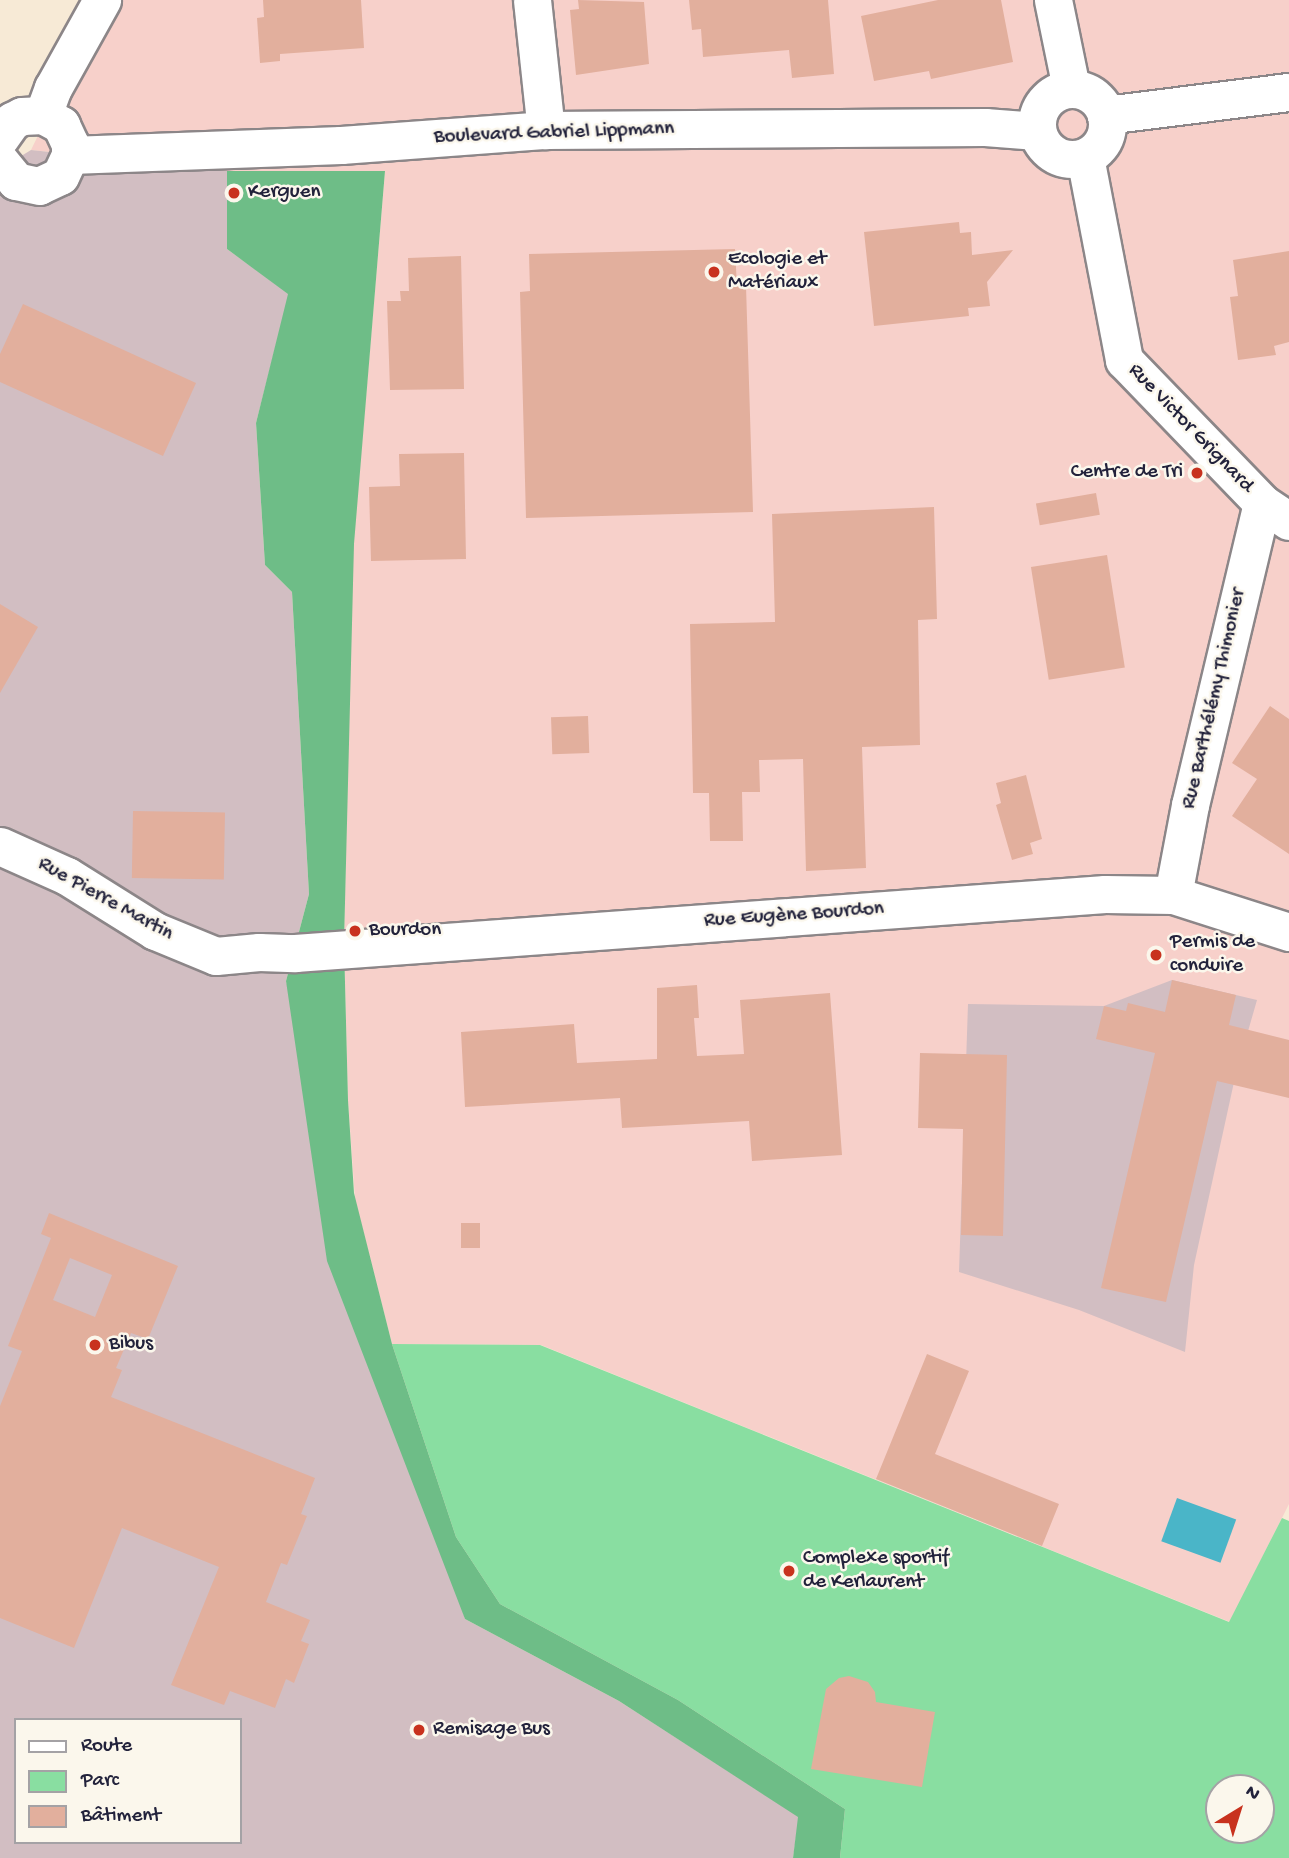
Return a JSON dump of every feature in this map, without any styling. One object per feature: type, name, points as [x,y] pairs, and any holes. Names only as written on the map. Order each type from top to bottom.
[{"type":"street","points":[[43,115],[53,89],[102,0]]},
{"type":"street","points":[[532,0],[546,130]]},
{"type":"street","points":[[1053,0],[1071,88]]},
{"type":"street","points":[[1071,88],[1093,95],[1106,115],[1105,135],[1094,152],[1085,157],[1073,159],[1050,152],[1037,131],[1038,111],[1044,101],[1061,89],[1071,88]]},
{"type":"street","points":[[1106,115],[1289,92]]},
{"type":"street","points":[[0,138],[12,121],[22,116],[43,115],[61,125],[70,144],[71,155],[67,166],[50,183],[27,186],[2,171]]},
{"type":"street","name":"Boulevard Gabriel Lippmann","points":[[71,155],[341,145],[546,130],[985,127],[1037,131]]},
{"type":"street","name":"Rue Victor Grignard","points":[[1085,157],[1124,360],[1275,512]]},
{"type":"street","name":"Rue Barthélémy Thimonier","points":[[1172,895],[1193,791],[1275,512]]},
{"type":"street","name":"Rue Pierre Martin","points":[[2,852],[67,876],[155,931],[216,956],[295,953]]},
{"type":"street","name":"Rue Eugène Bourdon","points":[[295,953],[1105,894],[1172,895],[1289,932]]},
{"type":"shaded area","points":[[104,0],[1289,0],[1289,1504],[1230,1622],[541,1345],[392,1344],[355,1199],[348,1100],[344,943],[352,560],[385,172],[227,171],[31,150]]},
{"type":"shaded area","points":[[31,150],[227,171],[227,249],[289,294],[256,423],[265,565],[292,592],[309,894],[286,981],[465,1619],[619,1701],[799,1817],[793,1858],[0,1858],[0,169]]},
{"type":"shaded area","points":[[1172,980],[1257,1000],[1236,1073],[1194,1265],[1185,1352],[1079,1310],[959,1272],[968,1004],[1104,1006]]},
{"type":"green space","points":[[227,171],[385,171],[354,544],[344,943],[348,1100],[354,1193],[392,1344],[456,1537],[500,1604],[678,1700],[845,1809],[840,1858],[793,1858],[798,1817],[619,1701],[465,1619],[327,1261],[286,981],[309,894],[292,592],[265,565],[256,423],[288,294],[227,249]]},
{"type":"green space","name":"Complexe sportif de Kerlaurent","points":[[392,1344],[540,1345],[1229,1622],[1282,1518],[1289,1521],[1289,1858],[840,1858],[845,1809],[678,1700],[500,1604],[456,1537]]},
{"type":"water","points":[[1177,1498],[1236,1520],[1220,1563],[1161,1541]]},
{"type":"building","points":[[263,0],[361,0],[364,48],[280,54],[280,61],[260,63],[257,18],[264,17]]},
{"type":"building","points":[[578,0],[644,2],[649,64],[576,75],[570,10],[579,9]]},
{"type":"building","points":[[689,0],[828,0],[834,74],[792,78],[789,50],[703,57],[701,29],[692,30]]},
{"type":"building","points":[[938,0],[1001,0],[1013,62],[931,79],[929,71],[874,81],[861,16]]},
{"type":"building","points":[[959,222],[960,233],[971,232],[972,255],[1013,250],[987,282],[990,306],[968,308],[969,316],[874,326],[864,232]]},
{"type":"building","points":[[735,249],[737,286],[746,286],[753,512],[526,518],[520,292],[530,291],[529,254]]},
{"type":"building","points":[[1289,251],[1289,342],[1274,346],[1276,355],[1238,360],[1230,297],[1238,296],[1233,260]]},
{"type":"building","points":[[461,256],[464,389],[390,390],[387,301],[401,301],[400,291],[409,291],[408,258]]},
{"type":"building","points":[[23,304],[196,383],[163,456],[0,382],[0,354]]},
{"type":"building","points":[[464,453],[466,559],[371,561],[369,487],[400,486],[399,454]]},
{"type":"building","points":[[1096,493],[1100,515],[1040,525],[1036,504]]},
{"type":"building","points":[[934,507],[937,619],[918,620],[920,745],[862,747],[866,868],[806,871],[803,759],[759,760],[760,792],[742,792],[743,841],[710,841],[709,793],[693,793],[690,624],[775,622],[772,514]]},
{"type":"building","points":[[1107,555],[1125,668],[1049,680],[1031,567]]},
{"type":"building","points":[[0,604],[38,627],[0,693]]},
{"type":"building","points":[[1270,706],[1289,719],[1289,854],[1232,816],[1257,779],[1232,763]]},
{"type":"building","points":[[588,716],[589,753],[552,754],[551,717]]},
{"type":"building","points":[[1026,775],[1042,839],[1030,843],[1033,854],[1012,860],[996,805],[1001,803],[996,783]]},
{"type":"building","points":[[133,811],[225,813],[224,880],[132,878]]},
{"type":"building","points":[[1172,980],[1236,995],[1229,1025],[1289,1040],[1289,1098],[1217,1081],[1166,1302],[1101,1288],[1155,1053],[1096,1039],[1104,1006],[1126,1011],[1128,1003],[1165,1012]]},
{"type":"building","points":[[697,985],[699,1018],[694,1018],[697,1056],[744,1054],[740,1000],[830,993],[842,1155],[752,1161],[749,1121],[622,1128],[620,1098],[465,1107],[461,1032],[574,1024],[577,1063],[657,1059],[657,988]]},
{"type":"building","points":[[920,1053],[1007,1055],[1003,1236],[961,1235],[963,1129],[918,1128]]},
{"type":"building","points":[[49,1213],[178,1266],[148,1339],[131,1333],[116,1368],[122,1370],[111,1397],[315,1478],[301,1514],[307,1516],[287,1565],[281,1563],[266,1602],[310,1620],[301,1641],[309,1644],[294,1683],[286,1679],[275,1708],[230,1691],[224,1705],[171,1685],[219,1567],[122,1528],[74,1648],[0,1618],[0,1406],[22,1351],[8,1346],[51,1238],[41,1234]],"holes":[[[70,1258],[112,1275],[95,1317],[53,1300]]]},
{"type":"building","points":[[461,1223],[480,1223],[480,1248],[461,1248]]},
{"type":"building","points":[[927,1354],[969,1371],[935,1454],[1059,1504],[1042,1546],[876,1479]]},
{"type":"building","points":[[849,1676],[868,1682],[875,1692],[876,1702],[935,1712],[922,1787],[811,1769],[826,1689],[839,1678]]},
{"type":"place","name":"Kerguen","points":[[234,193]]},
{"type":"place","name":"Ecologie et Matériaux","points":[[714,272]]},
{"type":"place","name":"Centre de Tri","points":[[1197,473]]},
{"type":"place","name":"Bourdon","points":[[355,931]]},
{"type":"place","name":"Permis de conduire","points":[[1156,955]]},
{"type":"place","name":"Bibus","points":[[95,1345]]},
{"type":"place","name":"Complexe sportif de Kerlaurent","points":[[789,1571]]},
{"type":"place","name":"Remisage Bus","points":[[419,1730]]}]
